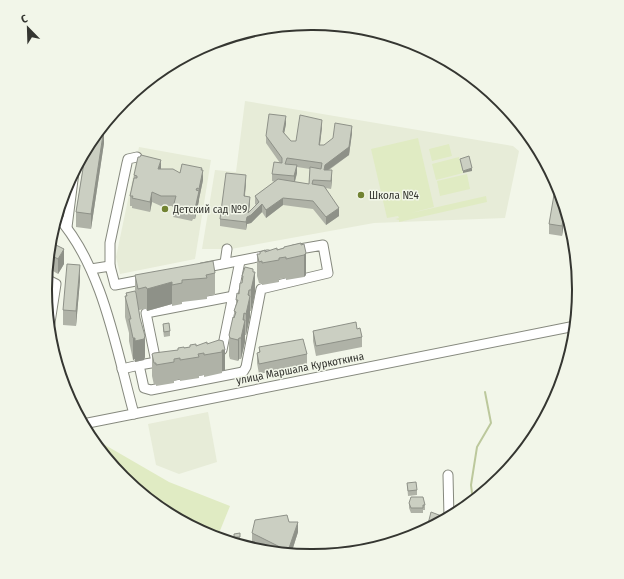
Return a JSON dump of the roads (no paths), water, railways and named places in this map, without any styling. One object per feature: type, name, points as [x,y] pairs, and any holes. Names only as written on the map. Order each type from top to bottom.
[{"type":"street","points":[[137,157],[128,159],[127,163],[110,243],[110,266],[115,285],[159,276]]},
{"type":"street","points":[[67,227],[72,191]]},
{"type":"street","points":[[61,221],[67,227],[89,262],[122,369],[134,414]]},
{"type":"street","points":[[139,365],[144,388],[150,390],[243,372],[246,367],[261,289],[328,273],[323,245],[196,269]]},
{"type":"street","points":[[225,263],[227,249]]},
{"type":"street","points":[[208,352],[222,350],[240,261]]},
{"type":"street","points":[[91,269],[110,266]]},
{"type":"street","points":[[52,282],[56,284],[53,301]]},
{"type":"street","points":[[156,362],[146,313],[234,296]]},
{"type":"street","name":"улица Маршала Куркоткина","points":[[89,423],[568,327]]},
{"type":"street","points":[[122,369],[170,359]]},
{"type":"street","points":[[448,474],[449,510]]},
{"type":"waterway","points":[[472,493],[471,485],[477,447],[491,423],[485,392]]},
{"type":"place","name":"Школа №4","points":[[361,195]]},
{"type":"place","name":"Детский сад №9","points":[[165,209]]}]
